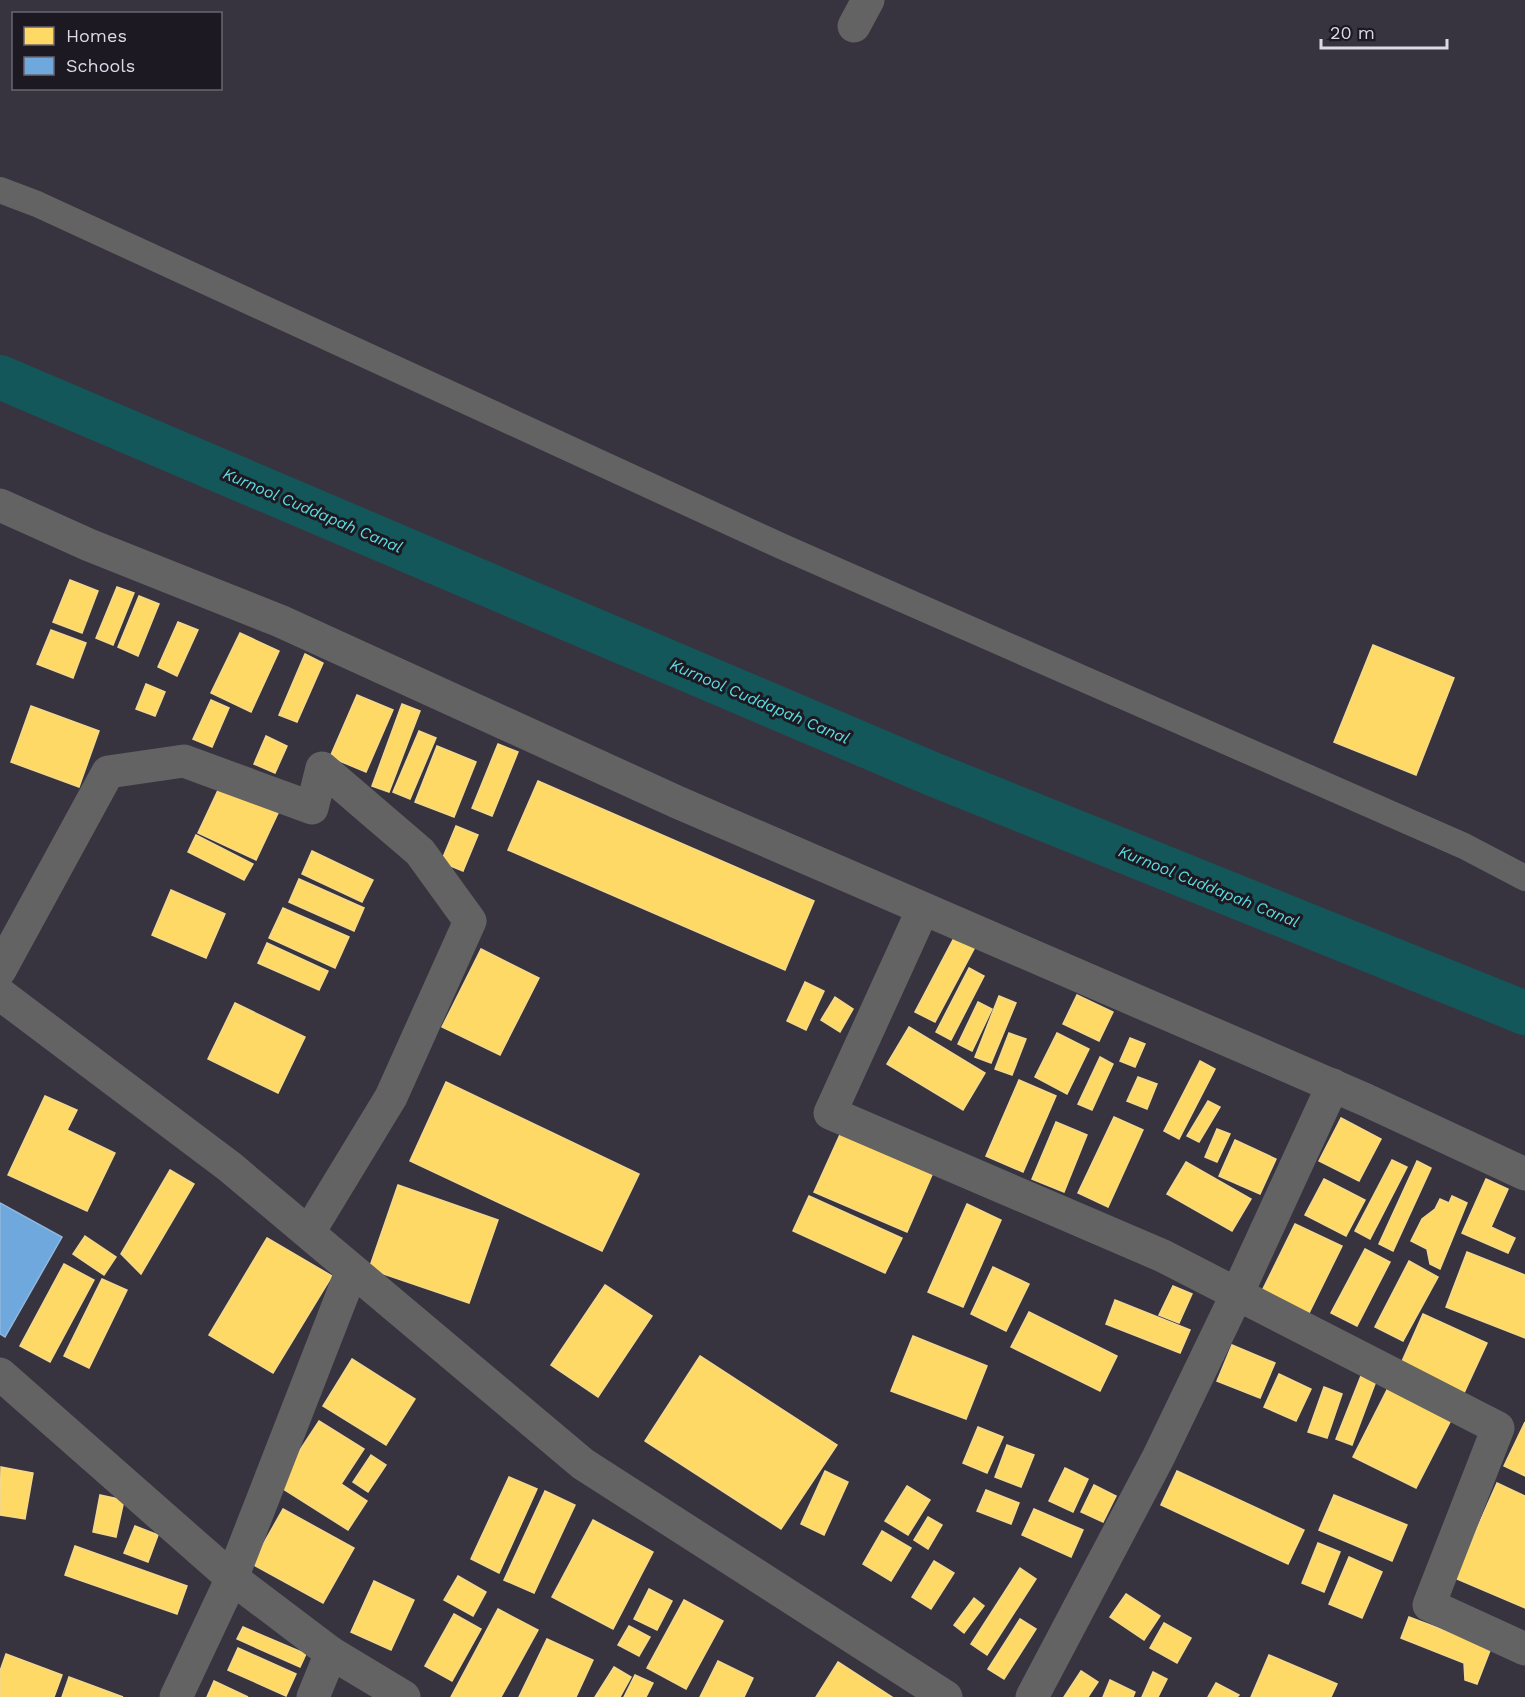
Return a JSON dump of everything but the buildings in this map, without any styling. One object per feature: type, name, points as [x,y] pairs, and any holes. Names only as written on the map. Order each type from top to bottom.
[{"type":"street","points":[[0,505],[89,545],[280,621],[677,802],[1333,1085],[1525,1174]]},
{"type":"street","points":[[0,970],[108,772],[184,761],[312,808],[322,768],[420,852],[470,921],[391,1097],[309,1232]]},
{"type":"street","points":[[923,909],[830,1113],[1163,1256],[1498,1428],[1429,1605],[1525,1649]]},
{"type":"street","points":[[0,994],[230,1167],[583,1464],[946,1697]]},
{"type":"street","points":[[1032,1697],[1158,1458],[1237,1294],[1333,1085]]},
{"type":"street","points":[[176,1697],[232,1578],[352,1270]]},
{"type":"street","points":[[0,1374],[232,1578],[331,1653],[404,1697]]},
{"type":"street","points":[[313,1697],[331,1653]]},
{"type":"lane","points":[[0,189],[781,546],[1464,846],[1525,878]]},
{"type":"waterway","name":"Kurnool Cuddapah Canal","points":[[0,377],[930,773],[1525,1013]]}]
